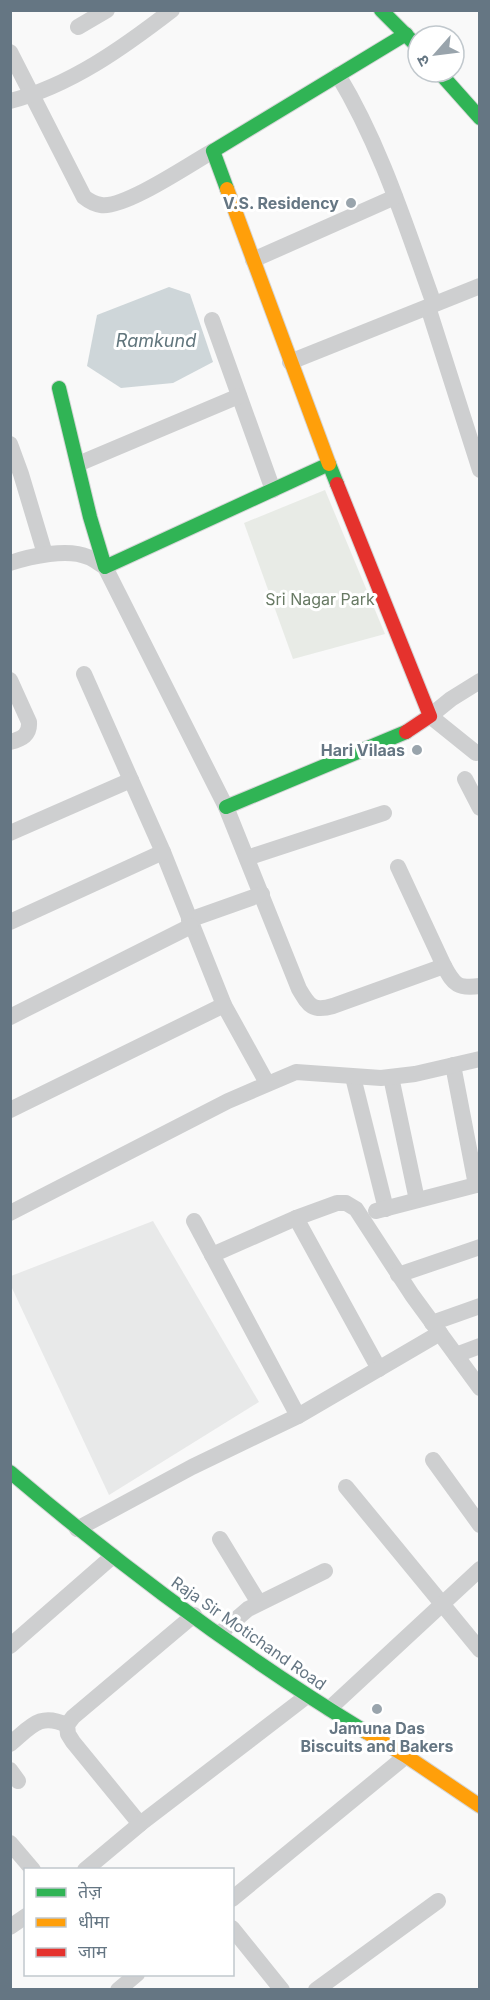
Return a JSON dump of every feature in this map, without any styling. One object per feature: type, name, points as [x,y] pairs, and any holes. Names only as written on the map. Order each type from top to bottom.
[{"type":"street","points":[[78,27],[107,10]]},
{"type":"street","points":[[10,101],[33,96],[77,74],[116,51],[172,10]]},
{"type":"street","points":[[10,52],[84,197],[91,203],[102,206],[130,199],[406,34],[381,10]]},
{"type":"street","points":[[338,75],[370,134],[395,197],[431,306],[480,470]]},
{"type":"street","points":[[450,84],[480,118]]},
{"type":"street","points":[[213,151],[329,464],[430,716],[476,753]]},
{"type":"street","points":[[253,260],[395,197]]},
{"type":"street","points":[[290,362],[480,286]]},
{"type":"street","points":[[212,320],[273,490]]},
{"type":"street","points":[[59,388],[105,567],[226,807],[299,989],[313,1008],[320,1010],[444,966]]},
{"type":"street","points":[[78,464],[239,396]]},
{"type":"street","points":[[10,444],[16,476],[45,554]]},
{"type":"street","points":[[105,567],[329,464]]},
{"type":"street","points":[[10,563],[45,554],[73,553],[87,556],[105,567]]},
{"type":"street","points":[[84,674],[163,852],[224,1005],[267,1083]]},
{"type":"street","points":[[10,680],[29,722],[29,729],[26,735],[10,742]]},
{"type":"street","points":[[226,807],[384,742],[430,716],[451,699],[480,681]]},
{"type":"street","points":[[465,779],[480,808]]},
{"type":"street","points":[[10,833],[131,780]]},
{"type":"street","points":[[247,858],[384,813]]},
{"type":"street","points":[[10,922],[163,852]]},
{"type":"street","points":[[398,867],[444,966],[456,985],[462,988],[480,986]]},
{"type":"street","points":[[10,1017],[190,923],[262,894]]},
{"type":"street","points":[[12,1105],[224,1005]]},
{"type":"street","points":[[10,1213],[228,1101],[296,1072],[353,1077],[391,1077],[480,1059]]},
{"type":"street","points":[[361,1215],[478,1184],[453,1065]]},
{"type":"street","points":[[353,1077],[386,1209]]},
{"type":"street","points":[[391,1077],[417,1200]]},
{"type":"street","points":[[212,1255],[296,1218],[336,1203],[346,1203],[361,1215],[398,1275],[480,1388]]},
{"type":"street","points":[[296,1218],[379,1369]]},
{"type":"street","points":[[194,1221],[298,1416]]},
{"type":"street","points":[[398,1275],[480,1247]]},
{"type":"street","points":[[77,1528],[181,1472],[298,1416],[379,1369],[436,1328],[480,1306]]},
{"type":"street","points":[[456,1355],[480,1346]]},
{"type":"street","points":[[434,1460],[480,1525]]},
{"type":"street","name":"Raja Sir Motichand Road","points":[[10,1472],[113,1556],[219,1634],[307,1696],[406,1756],[480,1806]]},
{"type":"street","points":[[346,1487],[480,1650]]},
{"type":"street","points":[[220,1539],[259,1603]]},
{"type":"street","points":[[10,1646],[113,1556]]},
{"type":"street","points":[[329,1709],[480,1569]]},
{"type":"street","points":[[219,1634],[248,1609],[325,1571]]},
{"type":"street","points":[[140,1824],[73,1742],[68,1734],[67,1725],[73,1717],[194,1615]]},
{"type":"street","points":[[86,1868],[307,1696]]},
{"type":"street","points":[[10,1744],[39,1721],[55,1719],[67,1725]]},
{"type":"street","points":[[234,1897],[406,1756]]},
{"type":"street","points":[[10,1843],[32,1868]]},
{"type":"street","points":[[316,1989],[438,1901]]},
{"type":"street","points":[[10,1927],[24,1917]]},
{"type":"street","points":[[234,1930],[282,1989]]},
{"type":"street","points":[[118,1989],[134,1976]]},
{"type":"shaded area","points":[[153,1221],[259,1402],[109,1495],[11,1286],[11,1276]]},
{"type":"green space","name":"Sri Nagar Park","points":[[325,490],[385,634],[293,659],[244,523]]},
{"type":"water","name":"Ramkund","points":[[169,287],[190,294],[213,362],[173,383],[121,388],[87,366],[97,315]]},
{"type":"traffic: fast","points":[[381,10],[406,35]]},
{"type":"traffic: fast","points":[[227,189],[213,151],[406,34]]},
{"type":"traffic: fast","points":[[450,84],[480,118]]},
{"type":"traffic: fast","points":[[59,388],[90,517],[105,567],[329,464],[337,484]]},
{"type":"traffic: fast","points":[[226,807],[406,732]]},
{"type":"traffic: fast","points":[[10,1472],[95,1542],[183,1609],[273,1673],[366,1732]]},
{"type":"traffic: slow","points":[[227,189],[329,464]]},
{"type":"traffic: slow","points":[[366,1732],[480,1806]]},
{"type":"traffic: jam","points":[[337,484],[430,716],[406,732]]},
{"type":"place","name":"V.S. Residency","points":[[351,203]]},
{"type":"place","name":"Hari Vilaas","points":[[417,750]]},
{"type":"place","name":"Jamuna Das Biscuits and Bakers","points":[[377,1709]]}]
